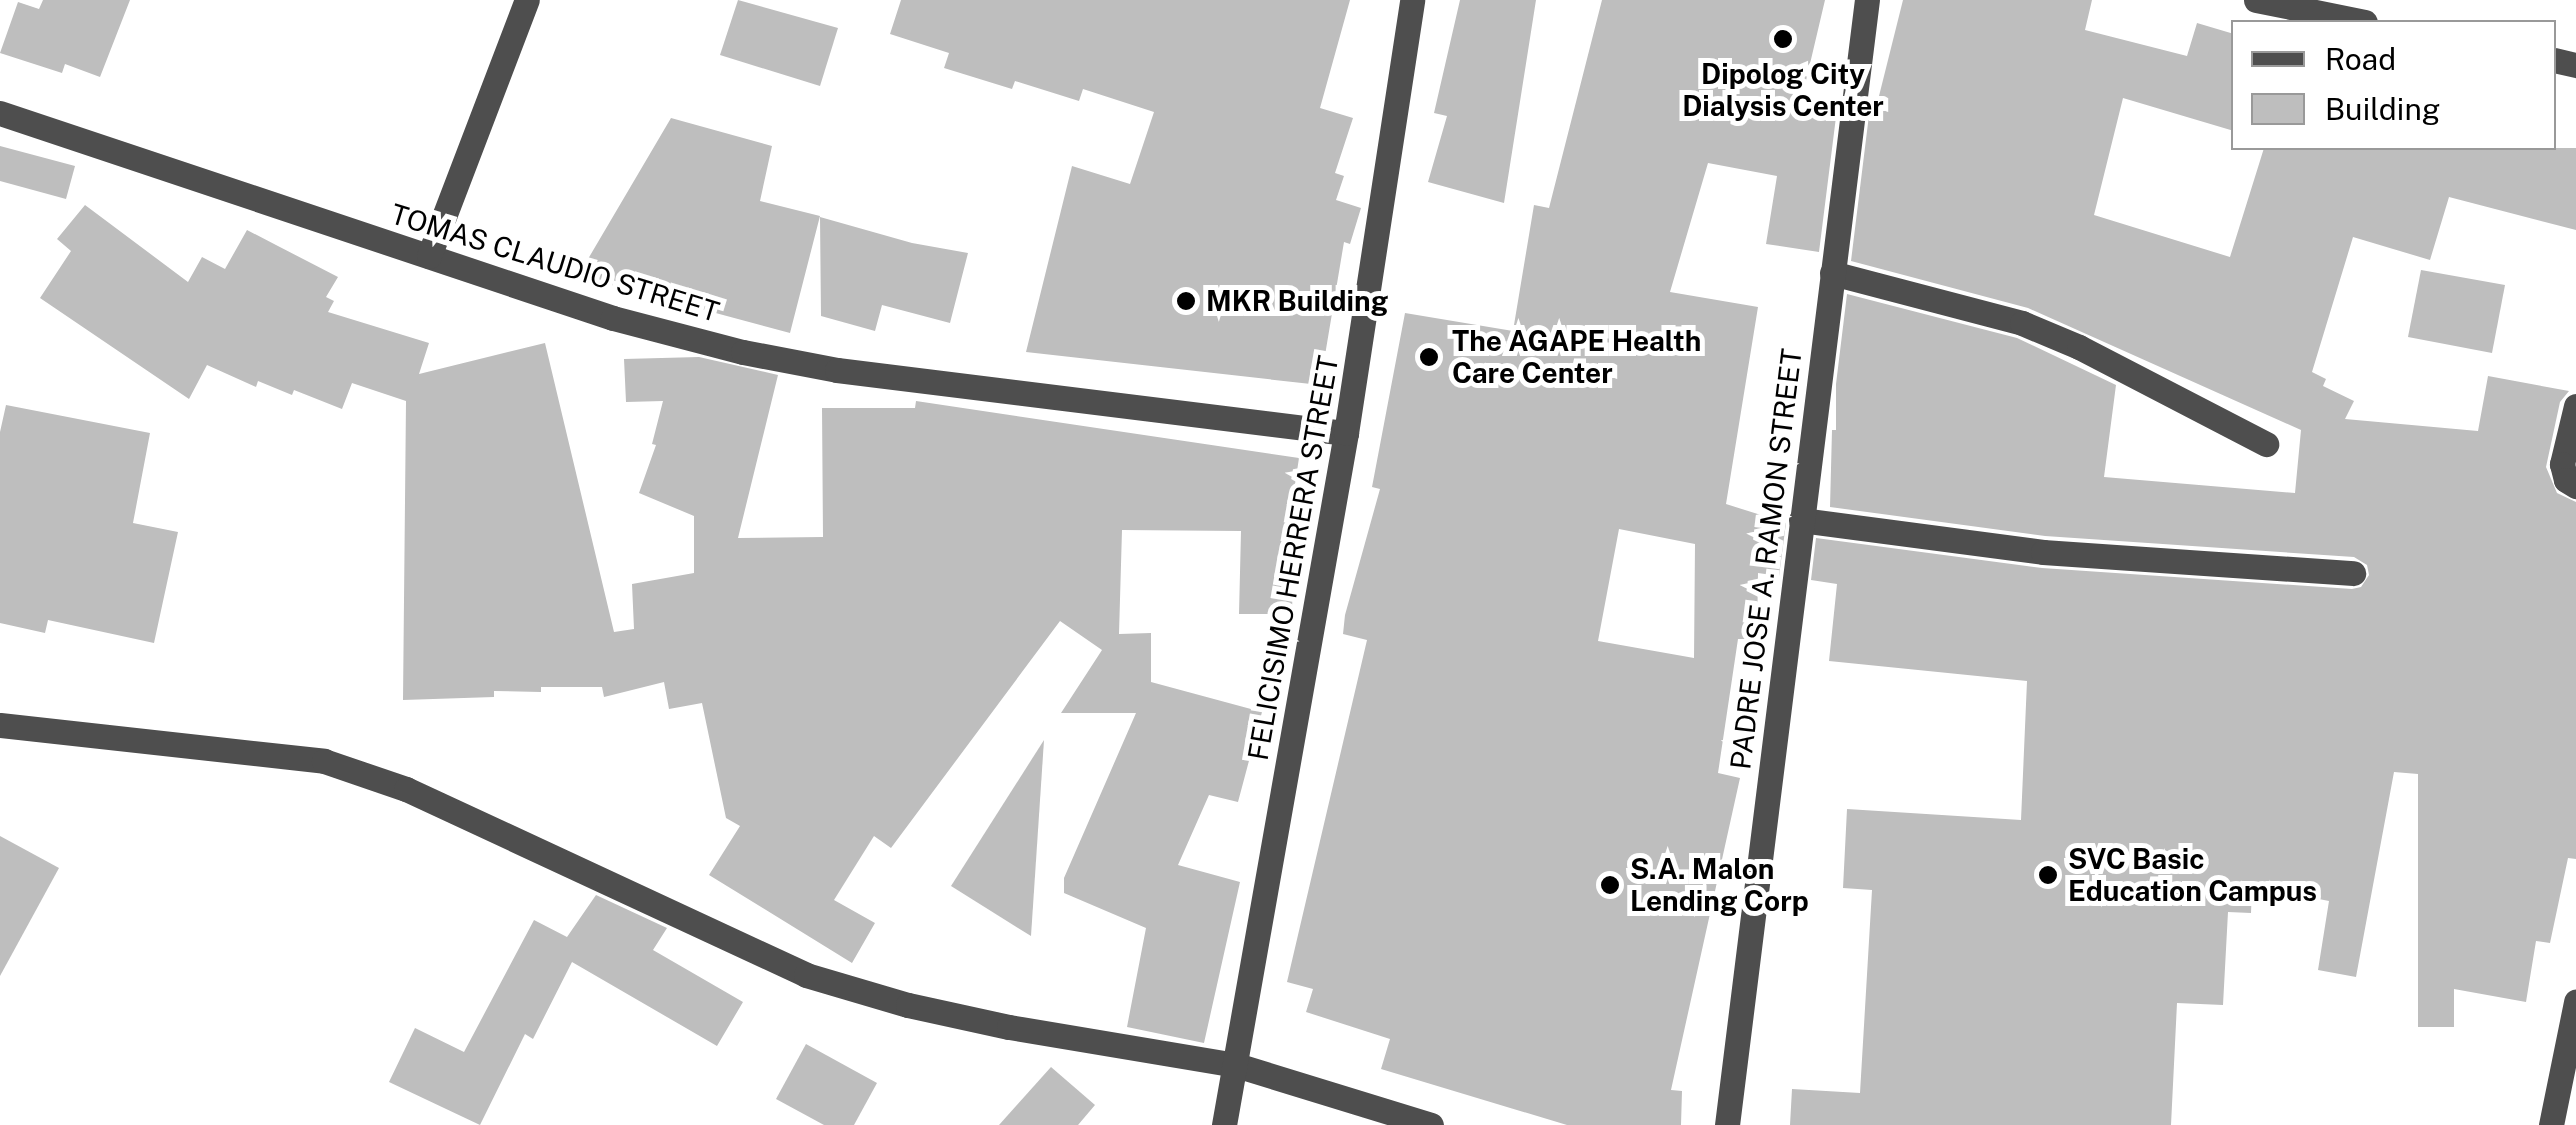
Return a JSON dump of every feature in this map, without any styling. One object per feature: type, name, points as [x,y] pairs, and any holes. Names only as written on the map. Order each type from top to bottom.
[{"type":"street","points":[[428,256],[526,0]]},
{"type":"street","name":"FELICISIMO HERRERA STREET","points":[[1224,1125],[1346,433],[1412,0]]},
{"type":"street","name":"PADRE JOSE A. RAMON STREET","points":[[1727,1125],[1867,0]]},
{"type":"street","points":[[2256,0],[2322,7],[2358,20]]},
{"type":"street","name":"TOMAS CLAUDIO STREET","points":[[0,112],[613,318],[821,367],[1346,433]]},
{"type":"street","points":[[1832,273],[2022,323],[2079,347],[2266,444]]},
{"type":"street","points":[[2576,406],[2562,464],[2566,480],[2576,486]]},
{"type":"street","points":[[1800,520],[2043,552],[2354,573]]},
{"type":"street","points":[[0,725],[248,749],[324,761],[406,789],[806,976],[1009,1028],[1236,1064],[1431,1125]]},
{"type":"street","points":[[2551,1125],[2576,1002]]},
{"type":"building","points":[[43,0],[130,0],[100,77],[65,64],[62,73],[0,53],[18,2],[39,9]]},
{"type":"building","points":[[738,0],[838,28],[820,86],[720,55]]},
{"type":"building","points":[[901,0],[1350,0],[1320,108],[1353,118],[1335,173],[1344,176],[1336,200],[1361,208],[1350,244],[1344,242],[1320,385],[1026,352],[1072,166],[1130,184],[1154,112],[1083,89],[1079,101],[1015,81],[1012,89],[944,68],[949,53],[890,34]]},
{"type":"building","points":[[1460,0],[1536,0],[1504,203],[1428,182],[1447,116],[1434,113]]},
{"type":"building","points":[[1602,0],[1825,0],[1801,102],[1837,109],[1819,252],[1766,244],[1777,176],[1708,163],[1670,292],[1758,307],[1726,504],[1786,523],[1779,576],[1758,573],[1757,639],[1738,639],[1718,773],[1740,778],[1671,1090],[1682,1091],[1681,1125],[1567,1125],[1381,1069],[1390,1039],[1306,1012],[1313,989],[1287,982],[1367,640],[1343,634],[1345,615],[1380,489],[1372,487],[1405,313],[1513,331],[1534,205],[1549,208]],"holes":[[[1619,529],[1695,544],[1694,658],[1598,641]]]},
{"type":"building","points":[[1903,0],[2092,0],[2085,30],[2187,56],[2197,23],[2231,33],[2231,130],[2123,98],[2094,215],[2230,257],[2263,150],[2576,148],[2576,230],[2449,197],[2430,260],[2353,237],[2312,372],[2326,379],[2323,386],[2354,401],[2345,419],[2478,431],[2488,376],[2569,391],[2560,402],[2546,467],[2557,493],[2576,502],[2576,859],[2568,858],[2550,943],[2536,941],[2526,1002],[2454,989],[2454,1027],[2418,1027],[2418,774],[2394,772],[2356,977],[2318,970],[2329,901],[2252,886],[2251,913],[2228,912],[2223,1005],[2177,1003],[2171,1125],[1790,1125],[1792,1089],[1860,1093],[1872,890],[1843,888],[1847,809],[2021,820],[2027,681],[1829,661],[1837,584],[1811,580],[1816,538],[2042,568],[2352,589],[2361,587],[2369,575],[2367,565],[2354,557],[2045,536],[1830,507],[1832,430],[1836,430],[1836,384],[1847,294],[2017,338],[2116,385],[2104,477],[2295,493],[2301,430],[2028,308],[1851,261],[1869,115],[1874,116]]},
{"type":"building","points":[[671,118],[772,146],[760,201],[820,216],[790,333],[578,276]]},
{"type":"building","points":[[0,146],[75,166],[66,199],[0,181]]},
{"type":"building","points":[[85,205],[188,282],[202,257],[225,269],[247,230],[338,277],[326,297],[334,301],[328,312],[429,343],[419,374],[545,343],[614,632],[634,629],[632,584],[694,573],[694,516],[639,493],[656,445],[652,444],[663,401],[626,402],[624,359],[699,357],[778,375],[738,538],[823,537],[822,408],[915,408],[916,401],[1299,458],[1282,570],[1293,571],[1292,614],[1239,614],[1241,531],[1122,530],[1119,634],[1151,633],[1151,682],[1262,712],[1238,802],[1209,795],[1178,865],[1240,882],[1204,1043],[1127,1027],[1146,928],[1064,893],[1064,878],[1136,713],[1061,713],[1102,650],[1060,621],[891,848],[874,836],[834,900],[875,923],[852,963],[709,875],[740,826],[726,818],[702,703],[669,709],[664,682],[604,697],[602,687],[541,687],[541,692],[494,691],[494,697],[403,700],[406,401],[352,383],[342,409],[294,390],[292,395],[258,381],[256,387],[207,365],[189,399],[40,298],[71,251],[57,239]]},
{"type":"building","points":[[820,217],[912,243],[968,253],[950,323],[882,305],[875,331],[821,316]]},
{"type":"building","points":[[2421,270],[2505,285],[2492,353],[2408,337]]},
{"type":"building","points":[[6,405],[150,433],[133,523],[178,532],[154,643],[48,620],[45,633],[0,623],[0,432]]},
{"type":"building","points":[[1044,740],[1031,936],[951,886]]},
{"type":"building","points":[[0,836],[59,868],[0,976]]},
{"type":"building","points":[[596,895],[667,928],[653,950],[743,1002],[717,1046],[572,962],[533,1039],[525,1034],[480,1125],[389,1082],[415,1028],[464,1052],[534,920],[567,937]]},
{"type":"building","points":[[806,1044],[877,1083],[854,1125],[824,1125],[776,1099]]},
{"type":"building","points":[[1051,1067],[1095,1105],[1078,1125],[999,1125]]},
{"type":"place","name":"Dipolog City Dialysis Center","points":[[1783,39]]},
{"type":"place","name":"MKR Building","points":[[1186,301]]},
{"type":"place","name":"The AGAPE Health Care Center","points":[[1429,357]]},
{"type":"place","name":"SVC Basic Education Campus","points":[[2048,875]]},
{"type":"place","name":"S.A. Malon Lending Corp","points":[[1610,885]]}]
